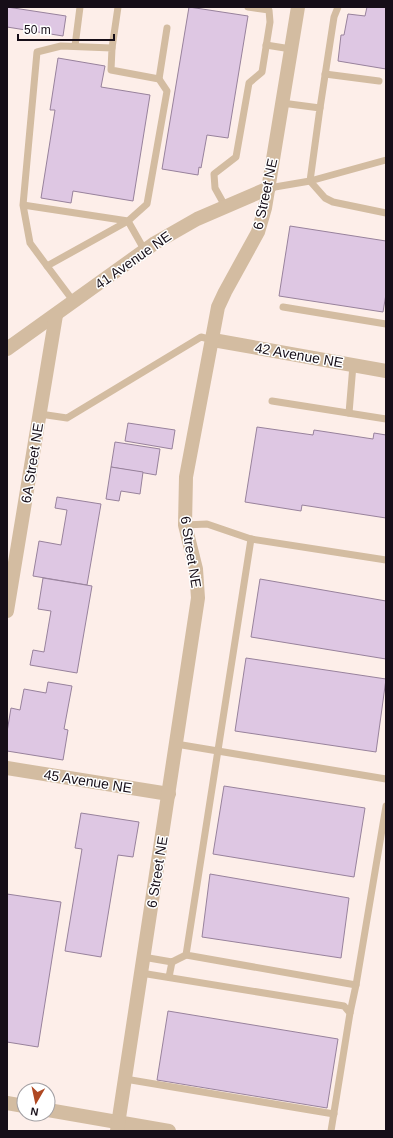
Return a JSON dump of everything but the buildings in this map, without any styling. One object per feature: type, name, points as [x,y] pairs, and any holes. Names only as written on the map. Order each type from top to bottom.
[{"type":"street","name":"6 Street NE","points":[[117,1127],[198,598],[196,569],[185,525],[186,477],[218,307],[258,232],[269,188],[298,7]]},
{"type":"street","name":"41 Avenue NE","points":[[7,349],[145,251],[197,219],[269,188]]},
{"type":"street","name":"6A Street NE","points":[[7,611],[56,315]]},
{"type":"street","name":"42 Avenue NE","points":[[213,340],[386,371]]},
{"type":"street","name":"45 Avenue NE","points":[[7,768],[169,794]]},
{"type":"street","points":[[56,1112],[117,1127],[169,1131]]},
{"type":"lane","points":[[75,46],[80,7]]},
{"type":"lane","points":[[47,266],[128,221],[148,204],[167,90],[159,79],[111,70],[112,48],[118,7]]},
{"type":"lane","points":[[225,206],[215,188],[214,174],[236,157],[249,83],[262,72],[270,22],[269,10],[248,7]]},
{"type":"lane","points":[[310,182],[334,17],[338,7]]},
{"type":"lane","points":[[159,79],[167,28]]},
{"type":"lane","points":[[266,45],[291,49]]},
{"type":"lane","points":[[74,302],[30,243],[23,205],[37,52],[61,46],[112,48]]},
{"type":"lane","points":[[325,74],[379,81]]},
{"type":"lane","points":[[282,103],[320,108]]},
{"type":"lane","points":[[269,188],[310,182],[386,160]]},
{"type":"lane","points":[[310,182],[325,198],[333,202],[386,213]]},
{"type":"lane","points":[[23,205],[128,221]]},
{"type":"lane","points":[[128,221],[145,251]]},
{"type":"lane","points":[[283,307],[386,324]]},
{"type":"lane","points":[[40,414],[67,418],[201,337],[213,340]]},
{"type":"lane","points":[[348,413],[354,365]]},
{"type":"lane","points":[[272,401],[386,419]]},
{"type":"lane","points":[[185,525],[207,524],[251,539],[386,560]]},
{"type":"lane","points":[[186,955],[251,539]]},
{"type":"lane","points":[[176,744],[386,779]]},
{"type":"lane","points":[[331,1131],[386,806]]},
{"type":"lane","points":[[144,957],[172,962],[186,955],[356,985]]},
{"type":"lane","points":[[169,977],[172,962]]},
{"type":"lane","points":[[141,973],[344,1006],[350,1013]]},
{"type":"lane","points":[[125,1080],[334,1114]]},
{"type":"shaded area","points":[[7,7],[386,7],[386,1131],[7,1131]]}]
